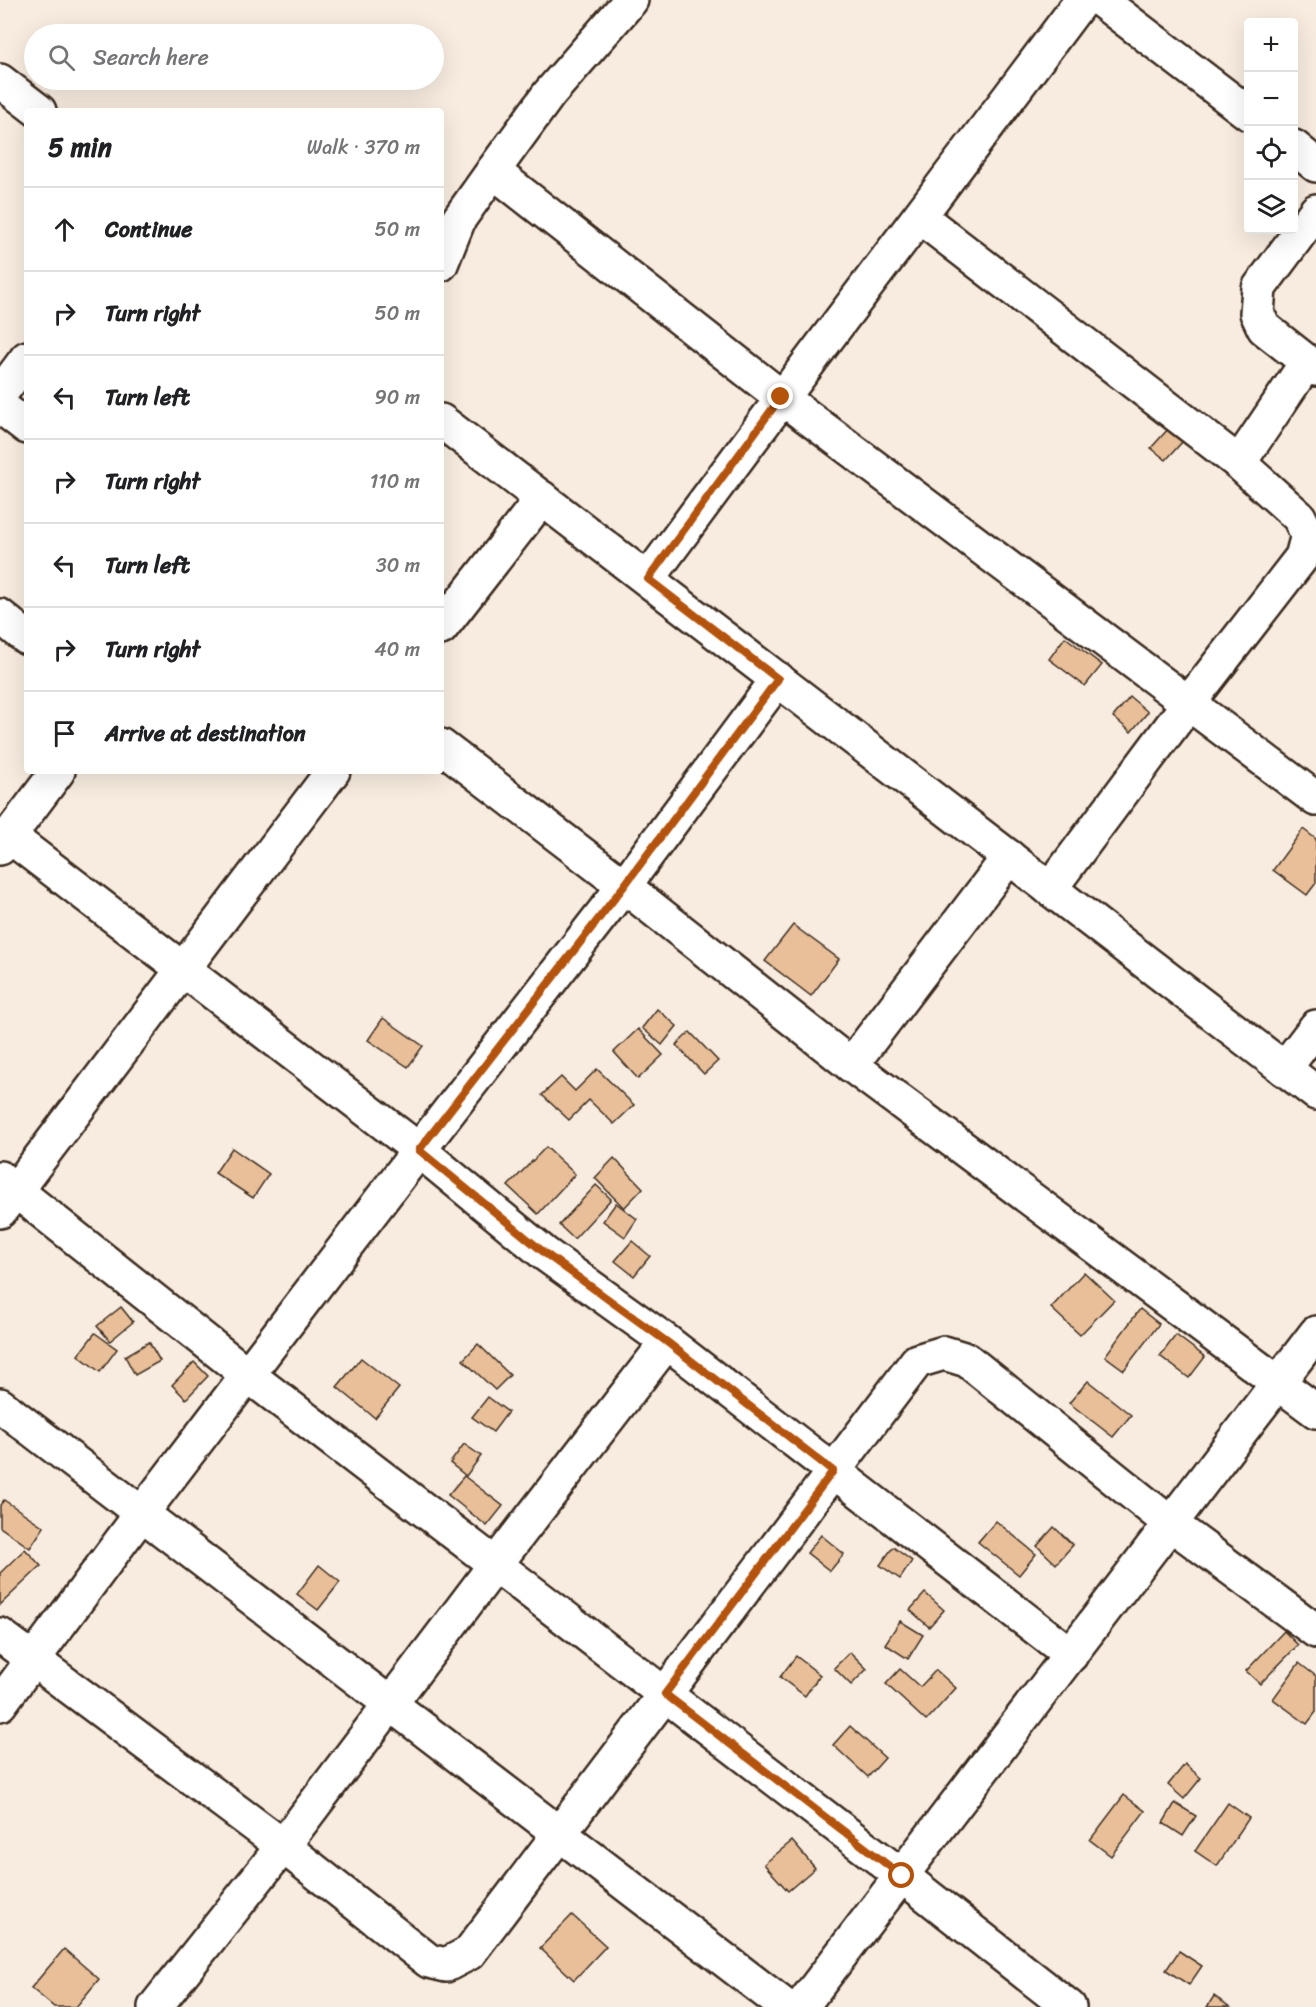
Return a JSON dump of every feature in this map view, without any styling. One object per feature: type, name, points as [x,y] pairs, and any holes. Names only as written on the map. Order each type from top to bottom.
[{"type":"street","points":[[444,256],[459,219],[549,94],[631,0]]},
{"type":"street","points":[[648,579],[781,397],[920,217],[1082,0]]},
{"type":"street","points":[[1101,0],[1244,110]]},
{"type":"street","points":[[0,81],[35,108]]},
{"type":"street","points":[[1298,151],[1316,165]]},
{"type":"street","points":[[493,171],[781,397],[1316,799]]},
{"type":"street","points":[[1239,463],[1312,365],[1264,328],[1257,313],[1259,288],[1316,212]]},
{"type":"street","points":[[920,217],[1239,463],[1299,517],[1308,535],[1302,557],[1188,704],[1050,889]]},
{"type":"street","points":[[0,394],[24,362]]},
{"type":"street","points":[[0,406],[24,425]]},
{"type":"street","points":[[444,422],[1316,1093]]},
{"type":"street","points":[[444,624],[542,498]]},
{"type":"street","points":[[0,616],[24,636]]},
{"type":"street","points":[[0,1704],[142,1513],[624,886],[778,679]]},
{"type":"street","points":[[444,748],[624,886],[851,1065],[1316,1411]]},
{"type":"street","points":[[56,774],[5,842],[184,970],[419,1150],[546,1254],[667,1342],[1071,1655]]},
{"type":"street","points":[[331,774],[184,970],[5,1193],[248,1375],[665,1694],[1069,2007]]},
{"type":"street","points":[[851,1065],[1009,857]]},
{"type":"street","points":[[1284,1069],[1316,1027]]},
{"type":"street","points":[[801,2007],[1316,1333]]},
{"type":"street","points":[[162,2005],[667,1342]]},
{"type":"street","points":[[0,1635],[283,1846],[429,1961],[446,1965],[469,1953],[917,1361],[944,1353],[967,1360],[1171,1524],[1316,1631]]},
{"type":"street","points":[[0,1405],[391,1702],[786,2007]]},
{"type":"building","points":[[1169,428],[1183,441],[1166,460],[1151,448]]},
{"type":"building","points":[[1065,637],[1102,665],[1085,686],[1049,659]]},
{"type":"building","points":[[1130,697],[1148,712],[1131,732],[1113,717]]},
{"type":"building","points":[[1303,829],[1316,839],[1316,883],[1307,895],[1273,870]]},
{"type":"building","points":[[793,925],[839,959],[811,996],[765,961]]},
{"type":"building","points":[[657,1009],[677,1026],[662,1045],[642,1028]]},
{"type":"building","points":[[383,1018],[423,1046],[408,1067],[368,1040]]},
{"type":"building","points":[[638,1029],[663,1055],[638,1079],[614,1052]]},
{"type":"building","points":[[690,1032],[718,1061],[704,1074],[676,1045]]},
{"type":"building","points":[[597,1069],[634,1105],[614,1124],[589,1100],[569,1120],[542,1095],[561,1077],[575,1091]]},
{"type":"building","points":[[546,1147],[575,1174],[538,1214],[508,1186]]},
{"type":"building","points":[[232,1148],[269,1174],[253,1198],[215,1173]]},
{"type":"building","points":[[614,1158],[643,1188],[624,1208],[595,1178]]},
{"type":"building","points":[[596,1185],[611,1199],[574,1239],[559,1225]]},
{"type":"building","points":[[616,1203],[637,1219],[625,1237],[603,1221]]},
{"type":"building","points":[[632,1241],[650,1256],[634,1276],[615,1261]]},
{"type":"building","points":[[1084,1272],[1114,1300],[1080,1335],[1051,1308]]},
{"type":"building","points":[[121,1307],[133,1322],[110,1341],[97,1326]]},
{"type":"building","points":[[1140,1309],[1159,1324],[1124,1370],[1105,1356]]},
{"type":"building","points":[[95,1333],[117,1349],[100,1372],[78,1355]]},
{"type":"building","points":[[1176,1335],[1205,1357],[1189,1378],[1160,1356]]},
{"type":"building","points":[[149,1342],[160,1361],[135,1375],[125,1356]]},
{"type":"building","points":[[478,1344],[510,1375],[495,1390],[463,1360]]},
{"type":"building","points":[[361,1358],[399,1388],[375,1418],[337,1387]]},
{"type":"building","points":[[194,1362],[208,1376],[186,1399],[172,1385]]},
{"type":"building","points":[[1088,1381],[1131,1415],[1113,1437],[1069,1403]]},
{"type":"building","points":[[488,1397],[508,1412],[493,1432],[472,1417]]},
{"type":"building","points":[[464,1444],[481,1456],[466,1476],[450,1463]]},
{"type":"building","points":[[464,1476],[503,1506],[487,1526],[448,1495]]},
{"type":"building","points":[[4,1500],[44,1527],[30,1548],[0,1527],[0,1505]]},
{"type":"building","points":[[996,1521],[1036,1554],[1019,1575],[978,1542]]},
{"type":"building","points":[[1054,1527],[1073,1545],[1056,1564],[1037,1546]]},
{"type":"building","points":[[821,1535],[844,1554],[830,1571],[807,1553]]},
{"type":"building","points":[[893,1547],[912,1561],[900,1579],[880,1565]]},
{"type":"building","points":[[25,1549],[41,1566],[0,1605],[0,1573]]},
{"type":"building","points":[[319,1565],[340,1582],[318,1610],[297,1594]]},
{"type":"building","points":[[925,1593],[944,1610],[929,1627],[910,1610]]},
{"type":"building","points":[[900,1621],[923,1635],[908,1659],[885,1644]]},
{"type":"building","points":[[1284,1631],[1298,1645],[1260,1684],[1246,1671]]},
{"type":"building","points":[[850,1652],[867,1669],[851,1685],[834,1668]]},
{"type":"building","points":[[796,1656],[820,1675],[805,1696],[780,1677]]},
{"type":"building","points":[[1299,1663],[1316,1676],[1316,1712],[1307,1724],[1273,1699]]},
{"type":"building","points":[[900,1669],[920,1687],[936,1670],[956,1688],[926,1721],[886,1684]]},
{"type":"building","points":[[850,1726],[885,1758],[868,1777],[833,1745]]},
{"type":"building","points":[[1185,1764],[1201,1778],[1184,1799],[1168,1785]]},
{"type":"building","points":[[1124,1795],[1145,1811],[1111,1856],[1090,1840]]},
{"type":"building","points":[[1175,1803],[1196,1816],[1183,1836],[1163,1823]]},
{"type":"building","points":[[1228,1803],[1249,1818],[1217,1866],[1195,1851]]},
{"type":"building","points":[[792,1841],[815,1868],[788,1891],[764,1864]]},
{"type":"building","points":[[572,1915],[606,1946],[574,1980],[540,1948]]},
{"type":"building","points":[[64,1949],[99,1979],[76,2007],[54,2007],[31,1988]]},
{"type":"building","points":[[1179,1951],[1202,1966],[1189,1985],[1166,1970]]},
{"type":"building","points":[[1214,1996],[1230,2007],[1207,2007]]},
{"type":"route","points":[[781,397],[648,579],[778,679],[624,886],[419,1150],[546,1254],[667,1342],[833,1471],[665,1694],[902,1876]]}]
